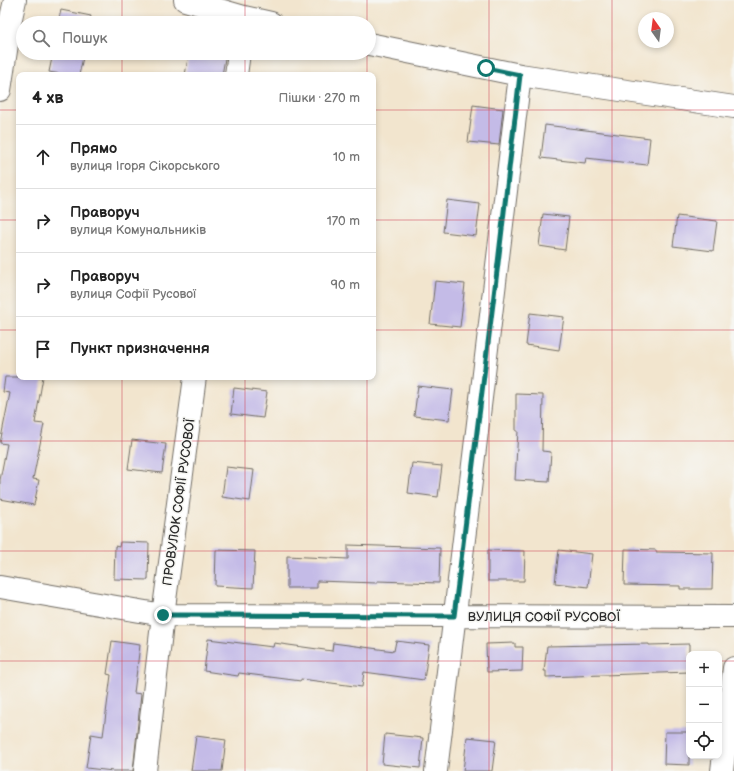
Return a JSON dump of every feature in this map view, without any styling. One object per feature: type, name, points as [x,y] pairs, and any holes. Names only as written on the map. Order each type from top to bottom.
[{"type":"street","points":[[0,90],[15,0]]},
{"type":"street","points":[[185,0],[232,16]]},
{"type":"street","points":[[376,45],[520,75],[734,108]]},
{"type":"street","points":[[236,72],[238,60]]},
{"type":"street","points":[[436,771],[520,75]]},
{"type":"street","name":"ПРОВУЛОК СОФІЇ РУСОВОЇ","points":[[145,771],[163,615],[195,380]]},
{"type":"street","name":"ВУЛИЦЯ СОФІЇ РУСОВОЇ","points":[[0,587],[163,615],[734,617]]},
{"type":"street","points":[[722,771],[734,668]]},
{"type":"building","points":[[61,10],[91,16],[60,16]]},
{"type":"building","points":[[52,60],[82,60],[80,72],[49,72]]},
{"type":"building","points":[[188,60],[225,60],[223,72],[186,72]]},
{"type":"building","points":[[473,105],[503,109],[499,145],[468,142]]},
{"type":"building","points":[[545,125],[650,138],[647,165],[586,158],[585,163],[541,158]]},
{"type":"building","points":[[447,200],[480,204],[476,236],[443,232]]},
{"type":"building","points":[[543,214],[569,217],[565,250],[539,246]]},
{"type":"building","points":[[677,216],[717,221],[713,251],[673,246]]},
{"type":"building","points":[[435,281],[465,284],[460,327],[430,324]]},
{"type":"building","points":[[530,313],[564,317],[559,350],[526,345]]},
{"type":"building","points":[[5,377],[16,377],[16,380],[42,380],[35,423],[44,424],[33,479],[39,480],[34,505],[0,499],[0,480],[7,444],[0,443],[10,393],[3,392]]},
{"type":"building","points":[[418,386],[453,390],[449,420],[414,416]]},
{"type":"building","points":[[234,388],[267,392],[263,418],[231,414]]},
{"type":"building","points":[[516,394],[543,395],[542,451],[551,452],[549,482],[515,480],[518,431],[516,431]]},
{"type":"building","points":[[132,440],[166,444],[162,473],[128,469]]},
{"type":"building","points":[[412,463],[442,466],[438,497],[408,493]]},
{"type":"building","points":[[226,467],[254,470],[250,501],[222,497]]},
{"type":"building","points":[[120,542],[149,543],[148,580],[114,579],[115,546],[119,547]]},
{"type":"building","points":[[348,545],[440,548],[439,583],[317,581],[317,588],[287,588],[287,556],[348,559]]},
{"type":"building","points":[[625,549],[656,550],[656,552],[713,553],[712,589],[680,589],[680,586],[624,585]]},
{"type":"building","points":[[216,550],[255,551],[253,588],[215,586]]},
{"type":"building","points":[[488,550],[525,551],[524,581],[488,581]]},
{"type":"building","points":[[559,550],[592,554],[588,587],[555,583]]},
{"type":"building","points":[[208,639],[273,647],[274,643],[332,651],[333,643],[394,651],[396,641],[429,645],[424,680],[364,672],[362,687],[301,679],[301,681],[239,673],[238,676],[204,671]]},
{"type":"building","points":[[112,641],[140,645],[134,693],[141,694],[133,771],[113,771],[86,768],[91,734],[103,736],[111,675],[107,674]]},
{"type":"building","points":[[515,643],[515,647],[523,647],[522,671],[487,672],[486,644]]},
{"type":"building","points":[[689,644],[689,651],[686,651],[686,672],[546,677],[546,671],[544,671],[547,646]]},
{"type":"building","points":[[665,732],[686,732],[686,759],[689,759],[689,765],[664,764]]},
{"type":"building","points":[[385,734],[423,738],[420,768],[382,764]]},
{"type":"building","points":[[196,736],[226,740],[222,771],[191,771]]},
{"type":"building","points":[[467,737],[496,740],[492,771],[463,771]]},
{"type":"route","points":[[163,615],[454,616],[520,75],[486,68]]}]
